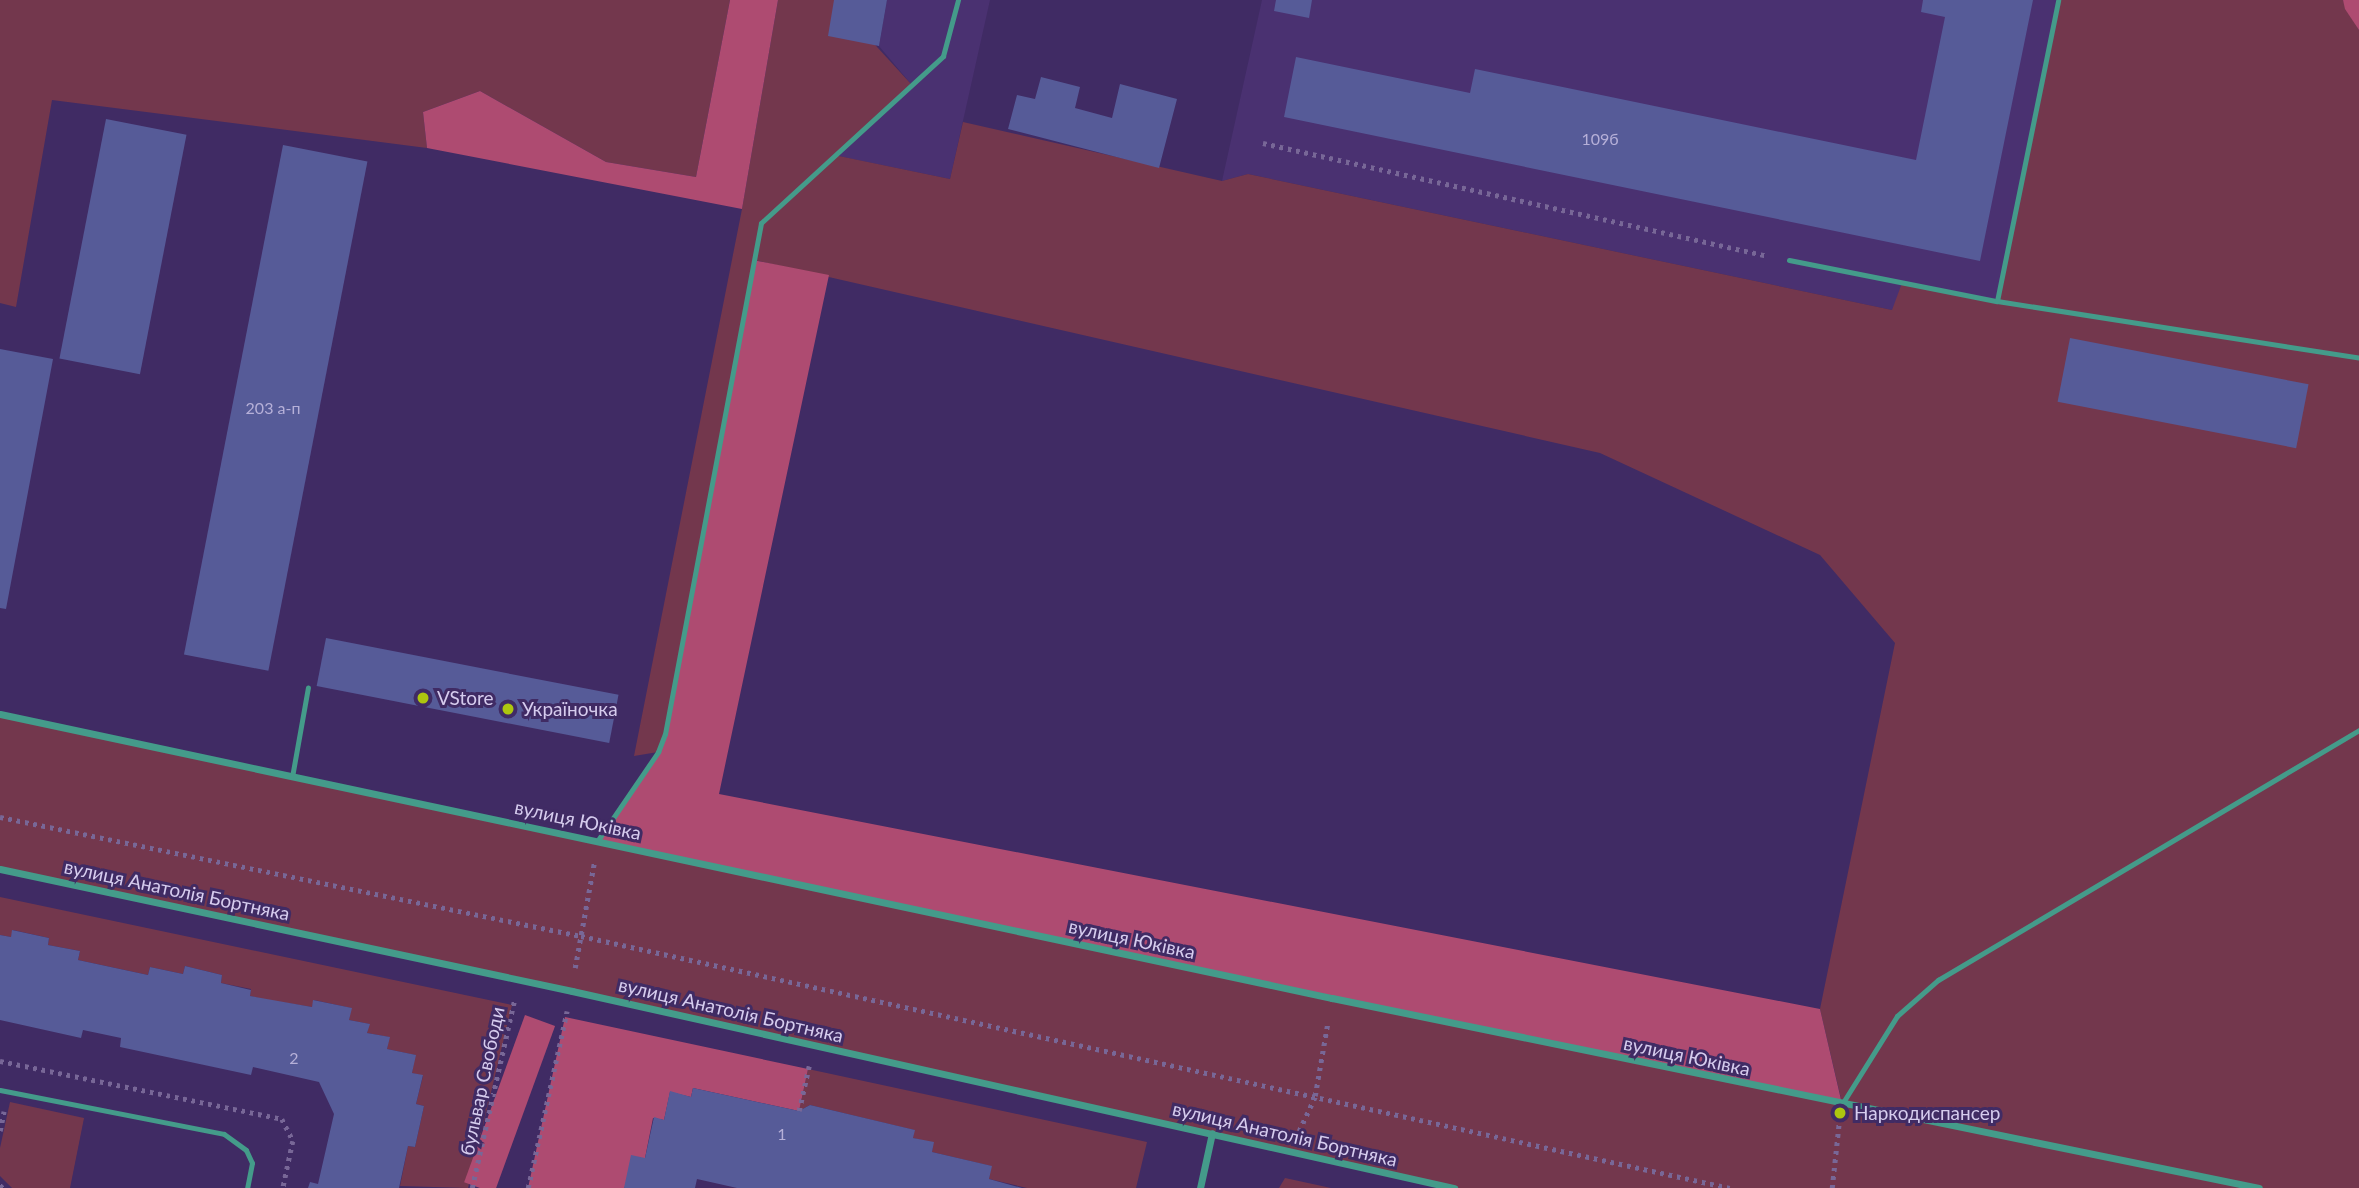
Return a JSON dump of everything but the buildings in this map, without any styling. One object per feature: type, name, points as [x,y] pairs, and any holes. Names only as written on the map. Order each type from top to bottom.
[{"type":"street","name":"вулиця Юківка","points":[[0,714],[1332,998],[2259,1188]]},
{"type":"street","name":"вулиця Анатолія Бортняка","points":[[0,869],[572,990],[1454,1188]]},
{"type":"street","points":[[1200,1188],[1212,1133]]},
{"type":"lane","points":[[598,840],[658,752],[665,734],[761,223],[943,56],[958,0]]},
{"type":"lane","points":[[1997,301],[2058,0]]},
{"type":"lane","points":[[1789,260],[1997,301],[2359,358]]},
{"type":"lane","points":[[292,778],[308,687]]},
{"type":"lane","points":[[1842,1104],[1897,1016],[1938,979],[2359,730]]},
{"type":"lane","points":[[0,1090],[224,1133],[246,1150],[252,1163],[247,1188]]},
{"type":"path","points":[[1263,143],[1789,260]]},
{"type":"path","points":[[0,817],[581,936],[1730,1188]]},
{"type":"path","points":[[528,1188],[572,990],[598,840]]},
{"type":"path","name":"бульвар Свободи","points":[[472,1188],[518,979]]},
{"type":"path","points":[[1290,1151],[1315,1096],[1332,998]]},
{"type":"path","points":[[799,1111],[813,1045]]},
{"type":"path","points":[[1832,1188],[1842,1104]]},
{"type":"shaded area","points":[[0,0],[730,0],[696,177],[606,162],[480,91],[423,112],[427,148],[52,100],[16,307],[0,303]]},
{"type":"shaded area","points":[[730,0],[778,0],[742,209],[427,148],[423,112],[480,91],[606,162],[696,177]]},
{"type":"shaded area","points":[[778,0],[834,0],[911,84],[834,155],[950,179],[963,122],[1222,181],[1248,174],[1892,310],[1902,283],[1996,301],[2058,0],[2343,0],[2359,30],[2359,1188],[1456,1188],[0,869],[0,714],[1842,1103],[1820,1009],[1895,643],[1820,555],[1600,453],[754,260],[665,734],[658,752],[634,756],[742,209]]},
{"type":"shaded area","points":[[887,0],[990,0],[950,179],[833,155],[911,84],[879,46]]},
{"type":"shaded area","points":[[1262,0],[2058,0],[1997,301],[1892,310],[1248,174],[1222,181]]},
{"type":"shaded area","points":[[2343,0],[2359,0],[2359,30],[2345,9]]},
{"type":"shaded area","points":[[753,260],[829,275],[719,794],[1820,1009],[1842,1104],[598,840],[658,752],[665,734]]},
{"type":"shaded area","points":[[0,897],[512,1005],[468,1188],[400,1186],[408,1146],[415,1147],[424,1106],[416,1104],[423,1076],[412,1073],[415,1055],[387,1049],[389,1037],[367,1033],[369,1024],[349,1020],[351,1008],[314,1000],[312,1007],[250,996],[251,989],[221,983],[222,975],[185,966],[183,974],[150,967],[148,975],[78,960],[80,951],[48,945],[49,938],[13,930],[11,937],[0,935]]},
{"type":"shaded area","points":[[525,1015],[555,1026],[496,1188],[480,1188],[464,1182]]},
{"type":"shaded area","points":[[565,1017],[808,1069],[799,1111],[693,1088],[691,1097],[670,1092],[664,1120],[653,1118],[645,1158],[624,1188],[528,1188]]},
{"type":"shaded area","points":[[808,1069],[1147,1142],[1136,1188],[1027,1188],[989,1179],[991,1166],[932,1152],[933,1143],[913,1138],[914,1130],[810,1105],[799,1111]]},
{"type":"shaded area","points":[[10,1102],[84,1118],[70,1188],[12,1188],[0,1176],[0,1148]]},
{"type":"shaded area","points":[[1285,1178],[1331,1188],[1279,1188]]},
{"type":"place","name":"VStore","points":[[423,698]]},
{"type":"place","name":"Україночка","points":[[508,709]]},
{"type":"place","name":"Наркодиспансер","points":[[1840,1113]]}]
